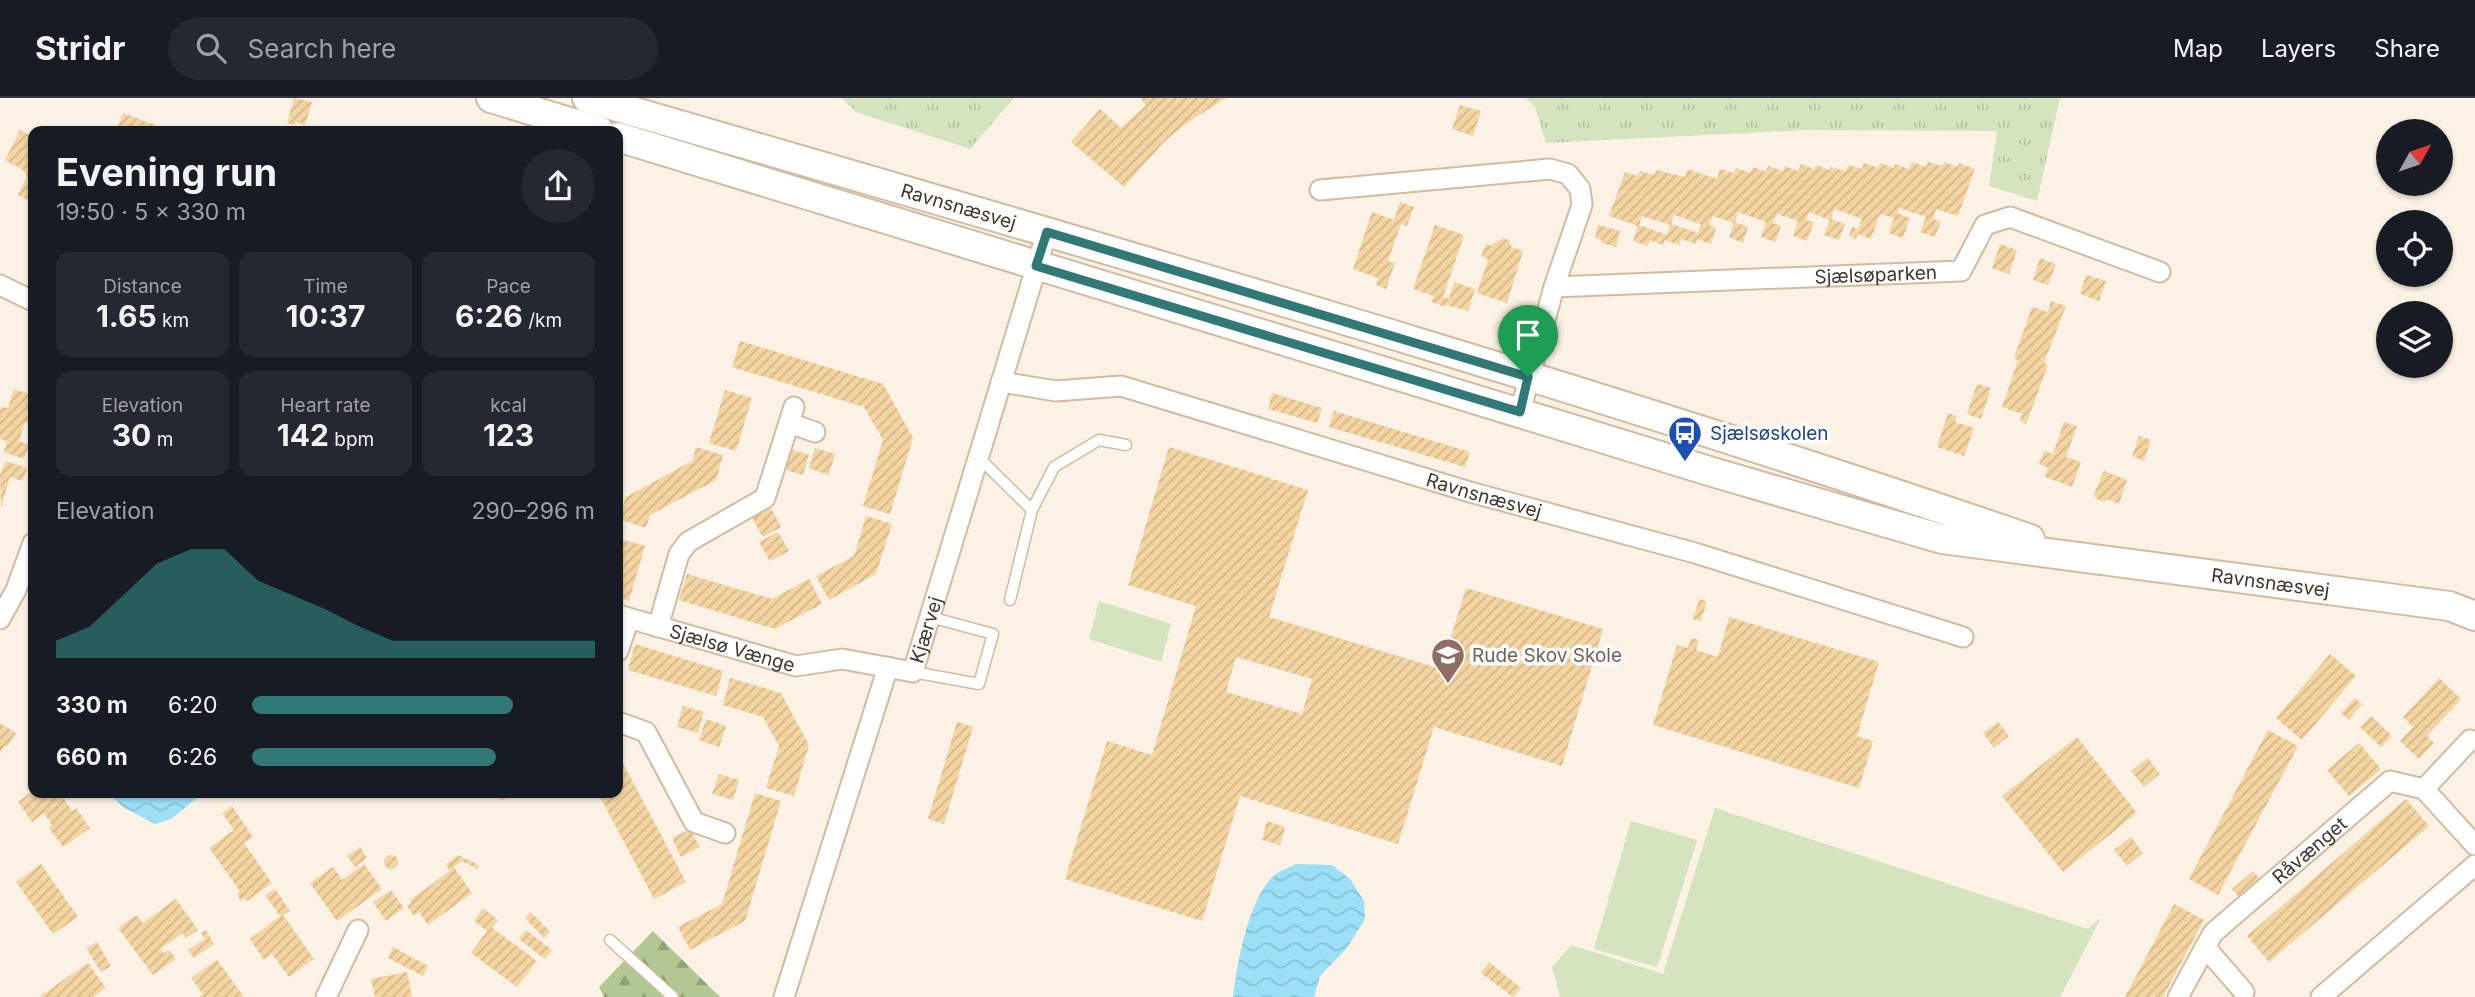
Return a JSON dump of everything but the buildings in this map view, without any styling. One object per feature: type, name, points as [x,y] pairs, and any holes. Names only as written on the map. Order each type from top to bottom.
[{"type":"main road","points":[[491,98],[582,126]]},
{"type":"main road","name":"Ravnsnæsvej","points":[[587,98],[1047,232],[1528,377],[1951,512],[2092,561]]},
{"type":"main road","name":"Ravnsnæsvej","points":[[623,139],[1942,539],[2092,561],[2462,605],[2475,616]]},
{"type":"street","points":[[1320,190],[1549,169],[1568,174],[1580,189],[1582,205],[1554,287],[1520,412]]},
{"type":"street","name":"Sjælsøparken","points":[[1554,287],[1961,271],[1986,225],[2010,217],[2160,272]]},
{"type":"street","name":"Kjærvej","points":[[784,997],[888,667],[913,672],[1047,232]]},
{"type":"street","points":[[0,285],[28,299]]},
{"type":"street","name":"Ravnsnæsvej","points":[[1001,382],[1056,391],[1121,386],[1470,492],[1695,553],[1963,637]]},
{"type":"street","name":"Sjælsø Vænge","points":[[658,627],[679,554],[688,542],[765,498],[792,415],[815,432]]},
{"type":"street","points":[[0,620],[16,590],[28,557]]},
{"type":"street","name":"Sjælsø Vænge","points":[[623,617],[796,666],[842,659],[888,667]]},
{"type":"street","points":[[623,724],[646,732],[694,822],[725,833]]},
{"type":"street","points":[[2470,740],[2424,789],[2475,845]]},
{"type":"street","name":"Råvænget","points":[[2178,997],[2213,933],[2390,782],[2424,789]]},
{"type":"street","points":[[2321,997],[2475,865]]},
{"type":"street","points":[[326,997],[358,930]]},
{"type":"street","points":[[2205,947],[2244,992]]},
{"type":"lane","points":[[1010,600],[1032,510],[1054,467],[1098,440],[1126,445]]},
{"type":"lane","points":[[978,457],[1032,510]]},
{"type":"lane","points":[[913,672],[979,684],[993,634],[930,617]]},
{"type":"lane","points":[[610,940],[673,997]]},
{"type":"green space","points":[[842,98],[1014,98],[970,149],[856,112]]},
{"type":"green space","points":[[1526,98],[2060,98],[2037,201],[1989,186],[1997,131],[1806,130],[1546,143],[1535,107]]},
{"type":"green space","points":[[1099,601],[1171,624],[1161,662],[1089,639]]},
{"type":"green space","points":[[1715,808],[2087,929],[2101,918],[2060,997],[1560,997],[1552,967],[1571,945],[1663,974]]},
{"type":"green space","points":[[1631,821],[1697,840],[1656,967],[1594,949]]},
{"type":"green space","points":[[653,931],[720,997],[604,997],[599,987]]},
{"type":"water","points":[[113,798],[197,798],[171,819],[155,824],[123,807]]},
{"type":"water","points":[[1296,864],[1332,865],[1350,879],[1364,901],[1365,919],[1347,948],[1320,976],[1314,997],[1233,997],[1246,931],[1258,897],[1276,874]]},
{"type":"place","name":"Sjælsøskolen","points":[[1685,463]]},
{"type":"place","name":"Rude Skov Skole","points":[[1448,685]]},
{"type":"route","points":[[1047,232],[1528,377],[1520,412],[1036,266],[1047,232]]}]
